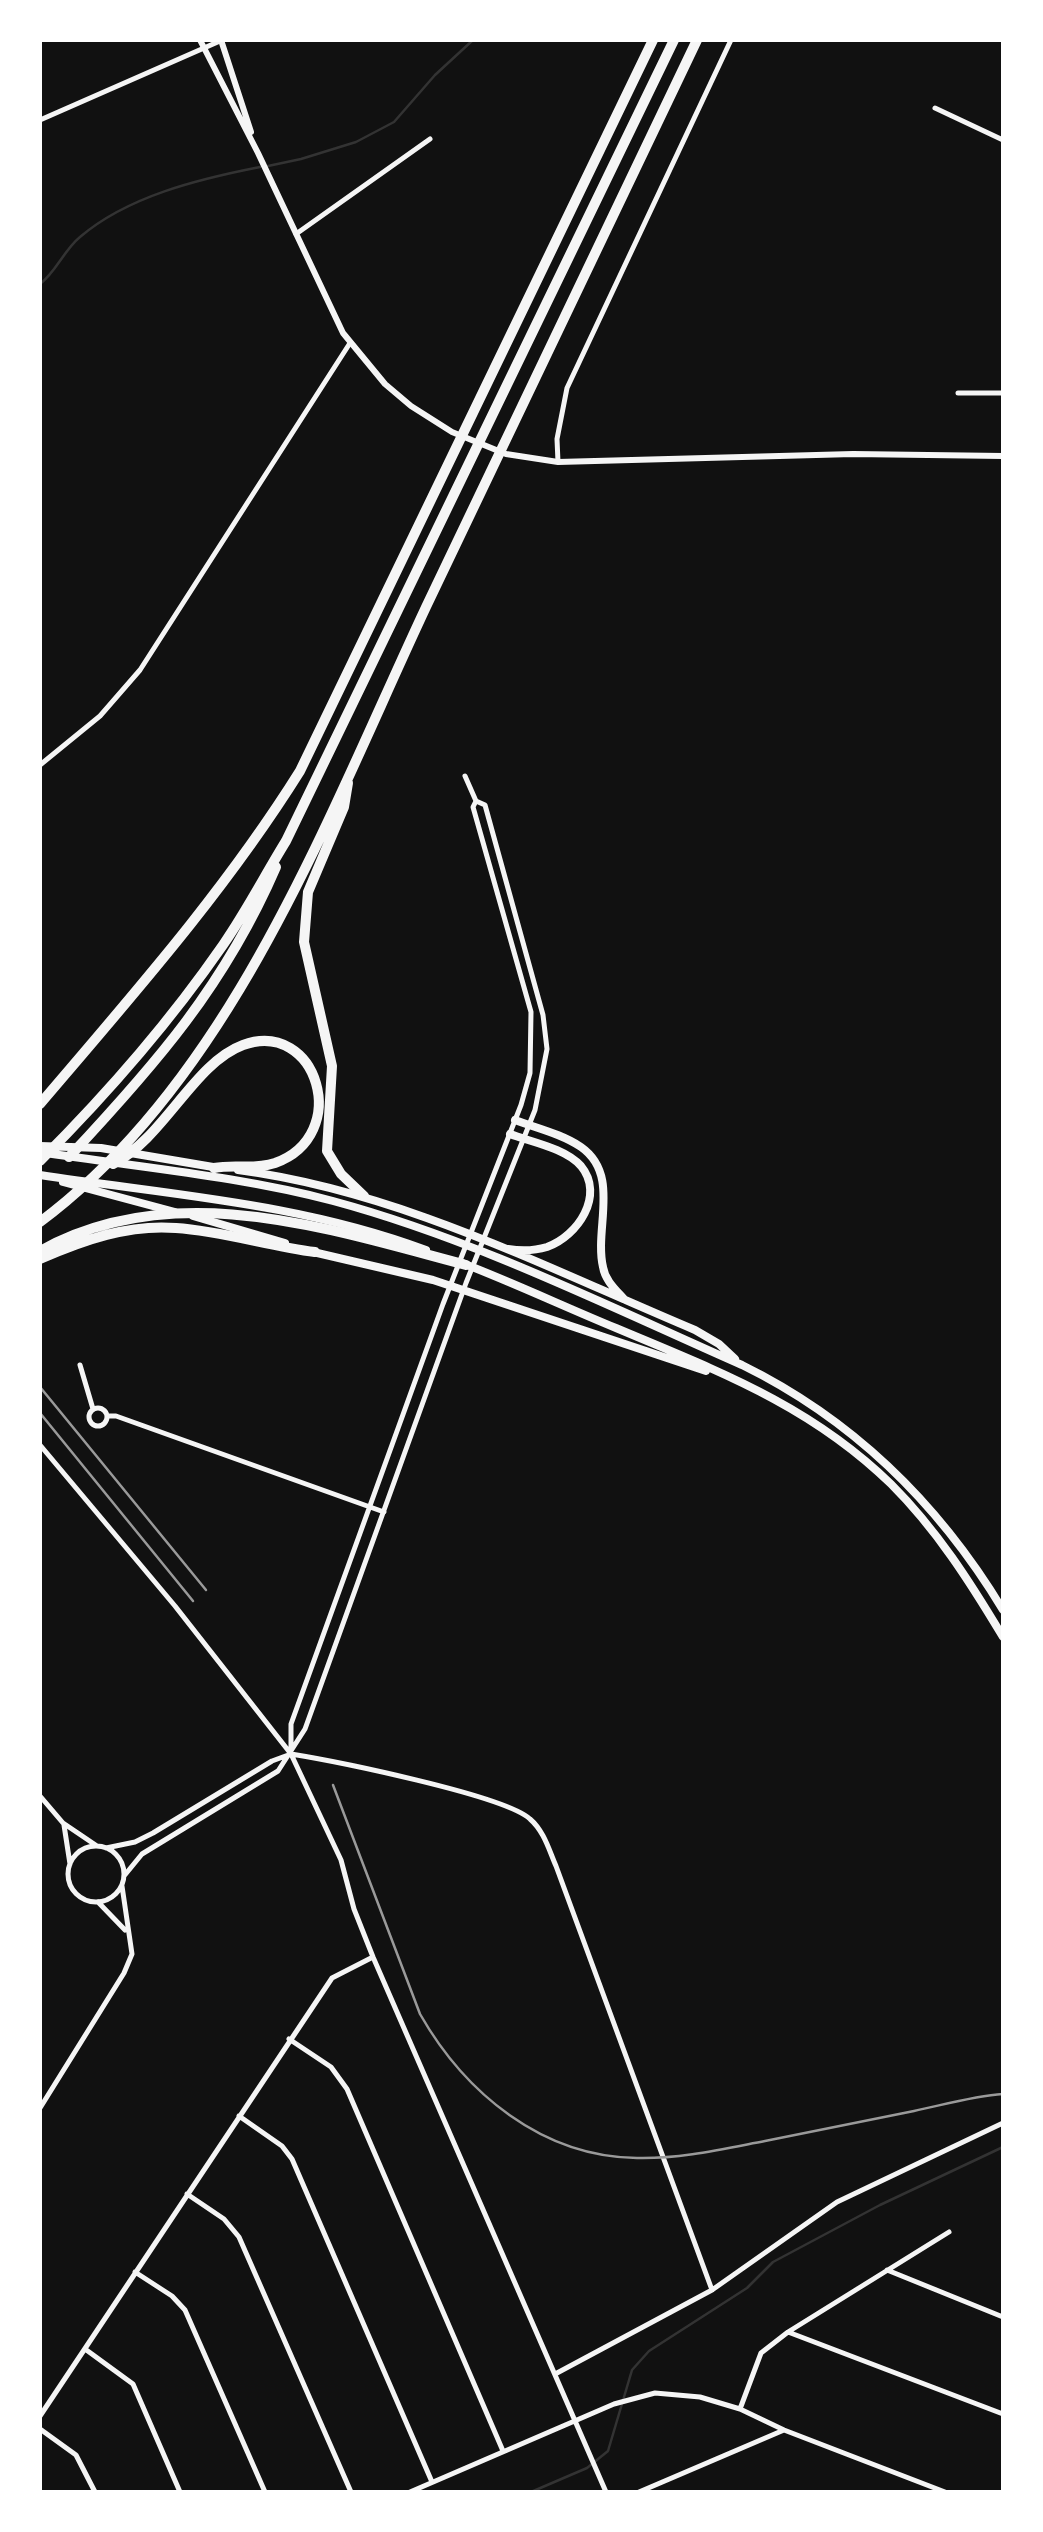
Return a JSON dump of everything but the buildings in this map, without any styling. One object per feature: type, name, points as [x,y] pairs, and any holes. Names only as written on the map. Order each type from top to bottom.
[{"type":"highway","points":[[40,1104],[222,885],[300,772],[653,40]]},
{"type":"highway","points":[[69,1157],[126,1097],[210,992],[252,922],[286,840],[674,40]]},
{"type":"highway","points":[[40,1222],[134,1136],[180,1080],[241,988],[276,924],[697,40]]},
{"type":"highway","points":[[349,772],[344,808],[308,892],[303,923],[306,963],[332,1066],[327,1151],[341,1174],[364,1196]]},
{"type":"highway","points":[[40,1161],[132,1064],[190,990],[286,840]]},
{"type":"highway","points":[[101,1170],[129,1156],[213,1065],[237,1048],[267,1041],[294,1051],[309,1066],[317,1083],[320,1103],[314,1129],[298,1149],[274,1163],[256,1168],[214,1168]]},
{"type":"highway","points":[[40,1251],[111,1222],[152,1214],[222,1212],[309,1226],[466,1264]]},
{"type":"highway","points":[[40,1260],[67,1247],[120,1232],[176,1228],[315,1252]]},
{"type":"main road","points":[[515,1120],[580,1146],[595,1160],[604,1191],[603,1269],[611,1286],[628,1302]]},
{"type":"main road","points":[[490,1244],[528,1251],[546,1247],[576,1227],[589,1204],[590,1186],[582,1168],[554,1150],[510,1134]]},
{"type":"main road","points":[[40,1149],[78,1147],[278,1176],[364,1196],[628,1302],[720,1344],[742,1365]]},
{"type":"main road","points":[[40,1149],[69,1157],[289,1191],[376,1214],[562,1285],[742,1365],[818,1408],[894,1470],[960,1543],[1003,1610]]},
{"type":"main road","points":[[42,1176],[315,1252],[451,1282],[676,1363],[728,1377]]},
{"type":"main road","points":[[42,1176],[266,1205],[342,1222],[466,1264],[756,1387],[803,1414],[889,1483],[954,1557],[1003,1637]]},
{"type":"street","points":[[40,120],[202,44],[222,40],[258,152]]},
{"type":"street","points":[[558,462],[558,428],[566,388],[731,40]]},
{"type":"street","points":[[202,44],[258,152],[323,296],[350,343],[385,384],[435,422],[480,444],[534,460],[558,462],[853,454],[1003,456]]},
{"type":"street","points":[[935,108],[1003,140]]},
{"type":"street","points":[[296,234],[430,139]]},
{"type":"street","points":[[40,765],[100,716],[140,670],[350,343]]},
{"type":"street","points":[[958,393],[1003,393]]},
{"type":"street","points":[[124,1876],[142,1854],[278,1771],[291,1754],[305,1728],[465,1287],[528,1126],[548,1049],[543,1014],[484,804],[476,801],[465,776]]},
{"type":"street","points":[[291,1754],[291,1724],[530,1074],[531,1012],[473,806],[476,801]]},
{"type":"street","points":[[80,1366],[93,1409]]},
{"type":"street","points":[[102,1408],[107,1416],[104,1424],[93,1425],[88,1416],[93,1409],[102,1408]]},
{"type":"street","points":[[107,1416],[384,1512]]},
{"type":"street","points":[[40,1445],[175,1606],[291,1754],[341,1860],[354,1909],[373,1957],[606,2492]]},
{"type":"street","points":[[40,1796],[63,1823],[106,1848],[135,1842],[272,1761],[291,1754],[454,1791],[518,1810],[532,1820],[556,1866],[712,2290]]},
{"type":"street","points":[[63,1823],[72,1889],[81,1898],[98,1902],[110,1899],[122,1886]]},
{"type":"street","points":[[70,1866],[80,1851],[97,1846]]},
{"type":"street","points":[[40,2108],[132,1954],[122,1862],[106,1848]]},
{"type":"street","points":[[98,1902],[127,1932]]},
{"type":"street","points":[[40,2416],[332,1978],[373,1957]]},
{"type":"street","points":[[288,2039],[331,2066],[346,2089],[503,2452]]},
{"type":"street","points":[[239,2116],[282,2146],[292,2159],[432,2482]]},
{"type":"street","points":[[556,2373],[712,2290],[837,2202],[1003,2123]]},
{"type":"street","points":[[187,2194],[224,2218],[239,2237],[351,2492]]},
{"type":"street","points":[[740,2409],[762,2353],[788,2332],[949,2232]]},
{"type":"street","points":[[887,2270],[1003,2317]]},
{"type":"street","points":[[135,2272],[172,2296],[185,2310],[265,2492]]},
{"type":"street","points":[[788,2332],[1003,2414]]},
{"type":"street","points":[[85,2349],[133,2384],[180,2492]]},
{"type":"street","points":[[410,2492],[614,2404],[642,2394],[674,2393],[740,2409],[945,2492]]},
{"type":"street","points":[[40,2429],[76,2455],[95,2492]]},
{"type":"street","points":[[639,2492],[784,2430]]},
{"type":"waterway","points":[[268,166],[356,142],[394,122],[435,75],[473,40]]},
{"type":"waterway","points":[[40,284],[80,237],[120,210],[189,184],[260,167]]},
{"type":"waterway","points":[[531,2492],[587,2468],[608,2451],[632,2370],[649,2351],[747,2288],[773,2262],[880,2205],[1003,2147]]},
{"type":"railway","points":[[40,1387],[206,1590]]},
{"type":"railway","points":[[40,1413],[193,1601]]},
{"type":"railway","points":[[333,1785],[420,2014],[438,2043],[483,2094],[538,2133],[602,2155],[669,2157],[1003,2094]]}]
